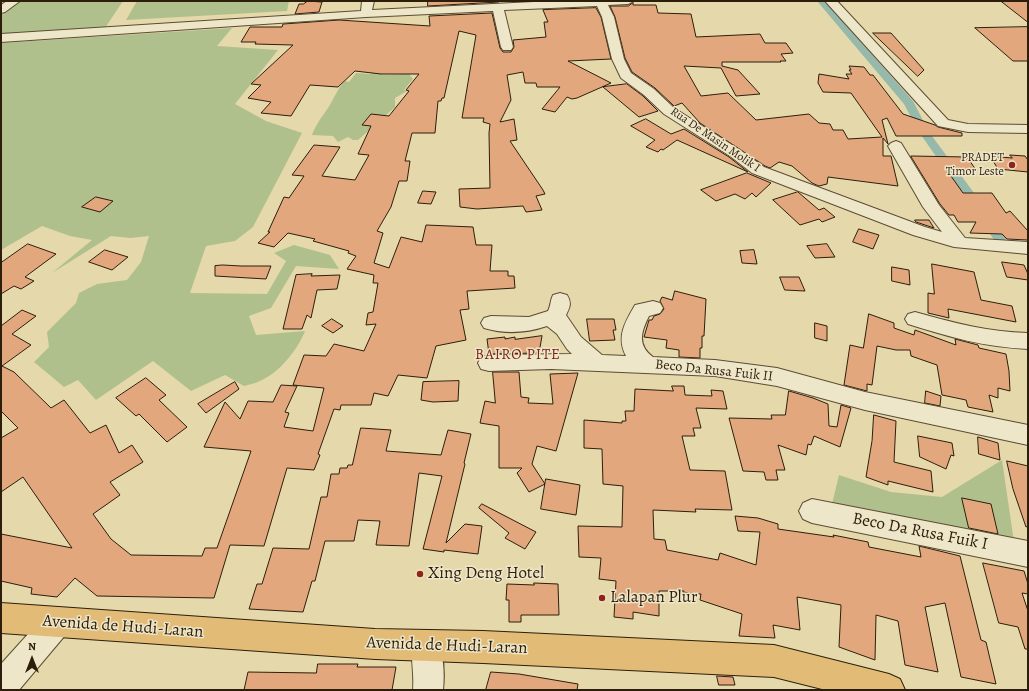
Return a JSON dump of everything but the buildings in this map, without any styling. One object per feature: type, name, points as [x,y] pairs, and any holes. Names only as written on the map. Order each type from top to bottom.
[{"type":"main road","name":"Avenida de Hudi-Laran","points":[[1,618],[375,644],[774,661],[889,690]]},
{"type":"street","points":[[1,10],[14,1]]},
{"type":"street","points":[[366,14],[368,1]]},
{"type":"street","points":[[1,38],[366,14],[498,8],[525,4],[628,1]]},
{"type":"street","points":[[831,1],[943,123],[968,128],[1028,129]]},
{"type":"street","name":"Rua De Masin Molik I","points":[[600,2],[608,18],[618,59],[626,74],[649,92],[669,111],[735,153],[749,165],[758,170],[919,232],[960,243],[1028,248]]},
{"type":"street","points":[[498,8],[507,47]]},
{"type":"street","points":[[896,146],[932,207],[960,243]]},
{"type":"street","points":[[560,300],[561,306],[556,316],[574,343],[603,362]]},
{"type":"street","points":[[640,357],[631,336],[635,322],[642,310],[653,308]]},
{"type":"street","points":[[491,323],[528,324],[550,318],[566,330]]},
{"type":"street","points":[[915,319],[967,334],[1001,340],[1028,341]]},
{"type":"street","name":"Beco Da Rusa Fuik II","points":[[488,363],[551,361],[603,362],[640,357],[778,377],[865,401],[1028,435]]},
{"type":"street","name":"Beco Da Rusa Fuik I","points":[[812,511],[1028,554]]},
{"type":"street","points":[[1,687],[58,623]]},
{"type":"street","points":[[426,646],[429,682],[428,690]]},
{"type":"green space","points":[[19,1],[123,1],[103,31],[1,38],[1,15]]},
{"type":"green space","points":[[137,1],[289,1],[287,11],[126,20]]},
{"type":"green space","points":[[232,28],[217,46],[278,50],[235,104],[266,121],[302,133],[253,227],[235,241],[206,246],[190,293],[267,294],[286,261],[274,253],[294,245],[330,255],[339,269],[296,266],[271,308],[249,316],[256,335],[305,331],[298,345],[282,366],[260,381],[244,386],[225,375],[191,391],[153,361],[96,400],[78,380],[64,387],[34,362],[49,347],[47,332],[76,303],[79,293],[97,284],[127,280],[141,262],[149,236],[130,238],[111,236],[52,273],[92,240],[70,236],[42,226],[1,250],[1,43]]},
{"type":"green space","points":[[375,68],[384,69],[382,75],[409,74],[413,79],[404,90],[407,91],[395,98],[395,107],[358,140],[353,140],[348,137],[338,142],[333,136],[312,135],[317,124],[345,81],[349,82],[356,73],[370,74]]},
{"type":"green space","points":[[1002,460],[1014,542],[832,504],[839,475],[891,492],[942,497]]},
{"type":"waterway","points":[[821,1],[909,103],[924,132],[1000,238]]},
{"type":"place","name":"PRADET Timor Leste","points":[[1012,165]]},
{"type":"place","name":"Xing Deng Hotel","points":[[420,574]]},
{"type":"place","name":"Lalapan Plur","points":[[602,598]]},
{"type":"district","name":"BAIRO PITE","points":[[518,355]]}]
